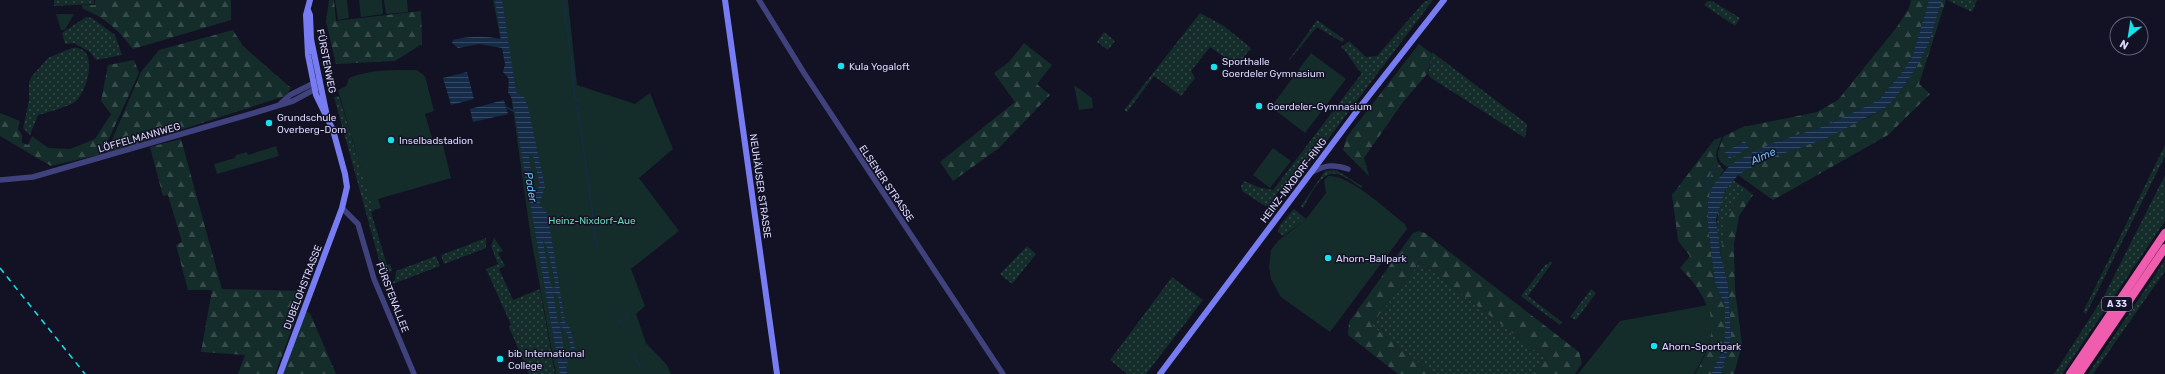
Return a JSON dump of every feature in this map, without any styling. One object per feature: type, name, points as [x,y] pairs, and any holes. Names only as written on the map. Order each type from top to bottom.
[{"type":"highway","name":"A 33","points":[[2070,374],[2165,234]]},
{"type":"highway","name":"A 33","points":[[2079,374],[2165,248]]},
{"type":"main road","name":"FÜRSTENWEG","points":[[310,0],[306,15],[306,34],[314,86],[327,117]]},
{"type":"main road","name":"NEUHÄUSER STRASSE","points":[[724,0],[777,374]]},
{"type":"main road","name":"HEINZ-NIXDORF-RING","points":[[1160,374],[1444,0]]},
{"type":"main road","name":"FÜRSTENWEG","points":[[308,10],[310,15],[311,39],[327,117],[339,151],[347,187],[342,208]]},
{"type":"main road","name":"DUBELOHSTRASSE","points":[[280,374],[342,208]]},
{"type":"street","name":"ELSENER STRASSE","points":[[759,0],[804,73],[1003,374]]},
{"type":"street","name":"LÖFFELMANNWEG","points":[[0,180],[15,180],[42,174],[254,113],[281,104],[290,95],[321,83]]},
{"type":"street","points":[[1312,173],[1321,167],[1333,165],[1348,169]]},
{"type":"street","name":"FÜRSTENALLEE","points":[[342,208],[358,224],[374,279],[414,374]]},
{"type":"green space","points":[[54,0],[94,0],[94,4],[54,6]]},
{"type":"green space","points":[[95,0],[231,0],[231,20],[133,49],[105,20],[83,9],[82,5],[95,5]]},
{"type":"green space","points":[[329,0],[334,0],[336,21],[421,11],[422,44],[395,61],[336,64],[326,22]]},
{"type":"green space","points":[[335,0],[347,0],[349,18],[338,20]]},
{"type":"green space","points":[[359,0],[382,0],[383,14],[361,17]]},
{"type":"green space","points":[[384,0],[407,0],[408,12],[386,14]]},
{"type":"green space","name":"Heinz-Nixdorf-Aue","points":[[493,0],[568,0],[577,85],[635,104],[650,93],[673,149],[639,178],[679,231],[631,269],[645,306],[636,314],[646,343],[667,365],[671,374],[556,374],[530,232],[510,88]]},
{"type":"green space","points":[[1433,0],[1304,171],[1301,172],[1284,196],[1278,192],[1276,195],[1281,199],[1265,224],[1271,206],[1265,206],[1242,191],[1241,186],[1244,181],[1258,187],[1273,190],[1362,73],[1341,47],[1349,41],[1366,57],[1377,56],[1424,2]]},
{"type":"green space","points":[[1911,0],[1929,0],[1913,55],[1903,71],[1879,100],[1825,126],[1775,142],[1727,167],[1722,163],[1718,153],[1724,136],[1743,127],[1817,112],[1838,100],[1897,27],[1909,8]],"holes":[[[1745,141],[1749,148],[1729,159],[1725,152]]]},
{"type":"green space","points":[[1942,0],[1946,0],[1919,84],[1930,94],[1888,135],[1773,200],[1738,175],[1767,159],[1867,118],[1885,108],[1894,100],[1916,68],[1929,43]]},
{"type":"green space","points":[[1947,0],[1977,0],[1972,12]]},
{"type":"green space","points":[[1708,1],[1712,1],[1740,18],[1735,26],[1704,5]]},
{"type":"green space","points":[[1200,13],[1224,26],[1251,48],[1237,66],[1210,47],[1191,71],[1195,78],[1181,96],[1154,76],[1127,112],[1124,110]]},
{"type":"green space","points":[[56,14],[74,14],[65,30],[61,30]]},
{"type":"green space","points":[[86,17],[92,18],[115,35],[122,55],[96,60],[90,52],[74,43],[65,44],[62,33]]},
{"type":"green space","points":[[1317,20],[1345,40],[1342,42],[1317,27],[1286,64]]},
{"type":"green space","points":[[233,30],[243,46],[291,88],[285,96],[106,154],[141,72],[159,50]]},
{"type":"green space","points":[[1104,32],[1115,41],[1108,50],[1097,42]]},
{"type":"green space","points":[[1024,43],[1052,65],[1037,84],[1050,95],[999,148],[953,181],[940,162],[1015,102],[994,73],[1009,62]]},
{"type":"green space","points":[[1419,44],[1432,54],[1427,74],[1403,102],[1364,158],[1369,176],[1343,150],[1346,138]]},
{"type":"green space","points":[[72,48],[81,49],[86,53],[89,61],[89,69],[84,88],[76,101],[73,103],[38,115],[30,135],[23,128],[29,101],[29,82],[32,76],[48,58]]},
{"type":"green space","points":[[1432,52],[1527,124],[1525,138],[1431,78],[1428,74]]},
{"type":"green space","points":[[1311,53],[1346,79],[1305,133],[1271,107]]},
{"type":"green space","points":[[134,60],[139,73],[102,154],[51,166],[0,136],[0,113],[20,121],[18,129],[22,135],[22,143],[28,145],[32,136],[48,148],[70,149],[95,139],[111,114],[101,101],[108,65]]},
{"type":"green space","name":"Inselbadstadion","points":[[417,70],[425,76],[434,111],[425,114],[432,138],[429,139],[430,143],[442,141],[451,178],[378,199],[381,208],[373,210],[338,90],[346,86],[349,78],[357,75],[382,71]]},
{"type":"green space","points":[[1074,85],[1092,98],[1093,108],[1079,110]]},
{"type":"green space","points":[[339,96],[374,211],[371,212],[387,265],[390,264],[392,270],[384,278],[334,97]]},
{"type":"green space","points":[[1722,137],[1716,155],[1720,166],[1724,170],[1717,180],[1708,227],[1715,283],[1725,305],[1725,338],[1720,356],[1711,374],[1695,374],[1709,345],[1711,331],[1710,318],[1707,306],[1701,293],[1680,268],[1690,256],[1678,241],[1672,195],[1714,140]]},
{"type":"green space","points":[[181,139],[222,289],[306,291],[275,374],[238,374],[245,355],[201,352],[212,290],[188,290],[176,245],[182,242],[168,195],[163,196],[150,147]]},
{"type":"green space","points":[[2165,145],[2165,156],[2086,314],[2083,312]]},
{"type":"green space","points":[[276,146],[279,156],[217,174],[214,164],[235,158],[236,155],[247,152],[248,155]]},
{"type":"green space","points":[[1273,148],[1291,161],[1270,188],[1253,175]]},
{"type":"green space","points":[[1336,170],[1362,186],[1361,188],[1342,176],[1330,174],[1325,176],[1316,186],[1303,208],[1301,206],[1325,171]]},
{"type":"green space","points":[[2165,175],[2165,221],[2062,374],[2054,374],[2104,296]]},
{"type":"green space","name":"Ahorn-Ballpark","points":[[1328,176],[1337,177],[1346,181],[1368,194],[1405,224],[1407,229],[1330,332],[1281,297],[1271,279],[1269,267],[1271,250],[1278,241],[1306,219],[1326,193],[1324,181]]},
{"type":"green space","points":[[1733,180],[1745,188],[1725,220],[1725,235],[1720,253],[1717,233],[1718,215],[1723,197]]},
{"type":"green space","points":[[1745,188],[1753,195],[1739,216],[1734,244],[1735,290],[1742,344],[1734,374],[1721,374],[1731,339],[1728,284],[1720,253],[1725,235],[1725,220]]},
{"type":"green space","points":[[1294,209],[1306,219],[1283,236],[1278,232],[1280,225]]},
{"type":"green space","points":[[1419,231],[1425,233],[1579,352],[1582,363],[1575,374],[1533,374],[1546,359],[1420,262],[1371,325],[1433,374],[1398,374],[1348,335],[1349,322],[1413,233]]},
{"type":"green space","points":[[486,238],[486,248],[444,264],[441,255]]},
{"type":"green space","points":[[494,238],[503,251],[498,253],[505,266],[499,269],[513,300],[540,289],[555,374],[529,374],[509,327],[511,325],[486,269],[498,264],[491,246]]},
{"type":"green space","points":[[1027,246],[1036,254],[1012,284],[1000,274]]},
{"type":"green space","points":[[436,256],[440,266],[390,285],[395,280],[396,271]]},
{"type":"green space","points":[[2165,260],[2165,271],[2093,374],[2088,374]]},
{"type":"green space","points":[[1420,262],[1546,359],[1533,374],[1433,374],[1371,325]]},
{"type":"green space","points":[[1551,262],[1552,263],[1528,296],[1562,322],[1560,325],[1521,296],[1545,265]]},
{"type":"green space","points":[[1172,277],[1203,300],[1146,374],[1127,374],[1110,360]]},
{"type":"green space","points":[[1591,289],[1596,293],[1576,320],[1570,317]]},
{"type":"green space","name":"Ahorn-Sportpark","points":[[1708,305],[1711,332],[1707,349],[1694,374],[1578,374],[1620,321]]},
{"type":"green space","points":[[305,311],[310,313],[336,374],[282,374]]},
{"type":"water","name":"Pader","points":[[495,0],[502,0],[516,92],[524,97],[528,107],[545,187],[539,205],[546,211],[565,322],[570,328],[575,348],[566,365],[567,374],[560,374],[512,99],[508,92],[509,79],[503,72],[505,64],[502,48],[479,44],[458,48],[452,43],[453,40],[471,37],[501,39]],"holes":[[[531,155],[533,156],[540,184],[537,192],[534,192],[529,157]],[[543,242],[546,243],[556,287],[553,288],[551,286]],[[553,292],[558,296],[562,319],[562,322],[558,323]],[[560,325],[567,333],[571,347],[566,354],[564,352]]]},
{"type":"water","name":"Alme","points":[[1929,0],[1942,0],[1929,43],[1916,68],[1894,100],[1885,108],[1825,139],[1767,159],[1738,175],[1725,191],[1716,219],[1720,253],[1728,284],[1731,339],[1721,374],[1711,374],[1720,356],[1725,338],[1725,305],[1715,283],[1708,227],[1708,202],[1710,191],[1730,165],[1755,151],[1775,142],[1825,126],[1879,100],[1903,71],[1913,55]]},
{"type":"water","points":[[467,72],[474,99],[451,105],[443,78]]},
{"type":"water","points":[[504,100],[508,114],[473,122],[470,109]]},
{"type":"water","points":[[1745,141],[1749,148],[1729,159],[1725,152]]},
{"type":"waterway","points":[[563,0],[570,50]]},
{"type":"waterway","points":[[571,56],[575,98],[578,100]]},
{"type":"waterway","points":[[576,106],[578,108],[597,247]]},
{"type":"waterway","points":[[506,107],[515,112]]},
{"type":"waterway","points":[[1711,194],[1706,184],[1715,166]]},
{"type":"waterway","points":[[619,323],[629,314]]},
{"type":"waterway","points":[[633,353],[642,370]]},
{"type":"railway","points":[[0,268],[85,374]]},
{"type":"place","name":"Kula Yogaloft","points":[[841,66]]},
{"type":"place","name":"Sporthalle Goerdeler Gymnasium","points":[[1214,67]]},
{"type":"place","name":"Goerdeler-Gymnasium","points":[[1259,106]]},
{"type":"place","name":"Grundschule Overberg-Dom","points":[[269,123]]},
{"type":"place","name":"Inselbadstadion","points":[[391,140]]},
{"type":"place","name":"Ahorn-Ballpark","points":[[1328,258]]},
{"type":"place","name":"Ahorn-Sportpark","points":[[1654,346]]},
{"type":"place","name":"bib International College","points":[[500,359]]}]
